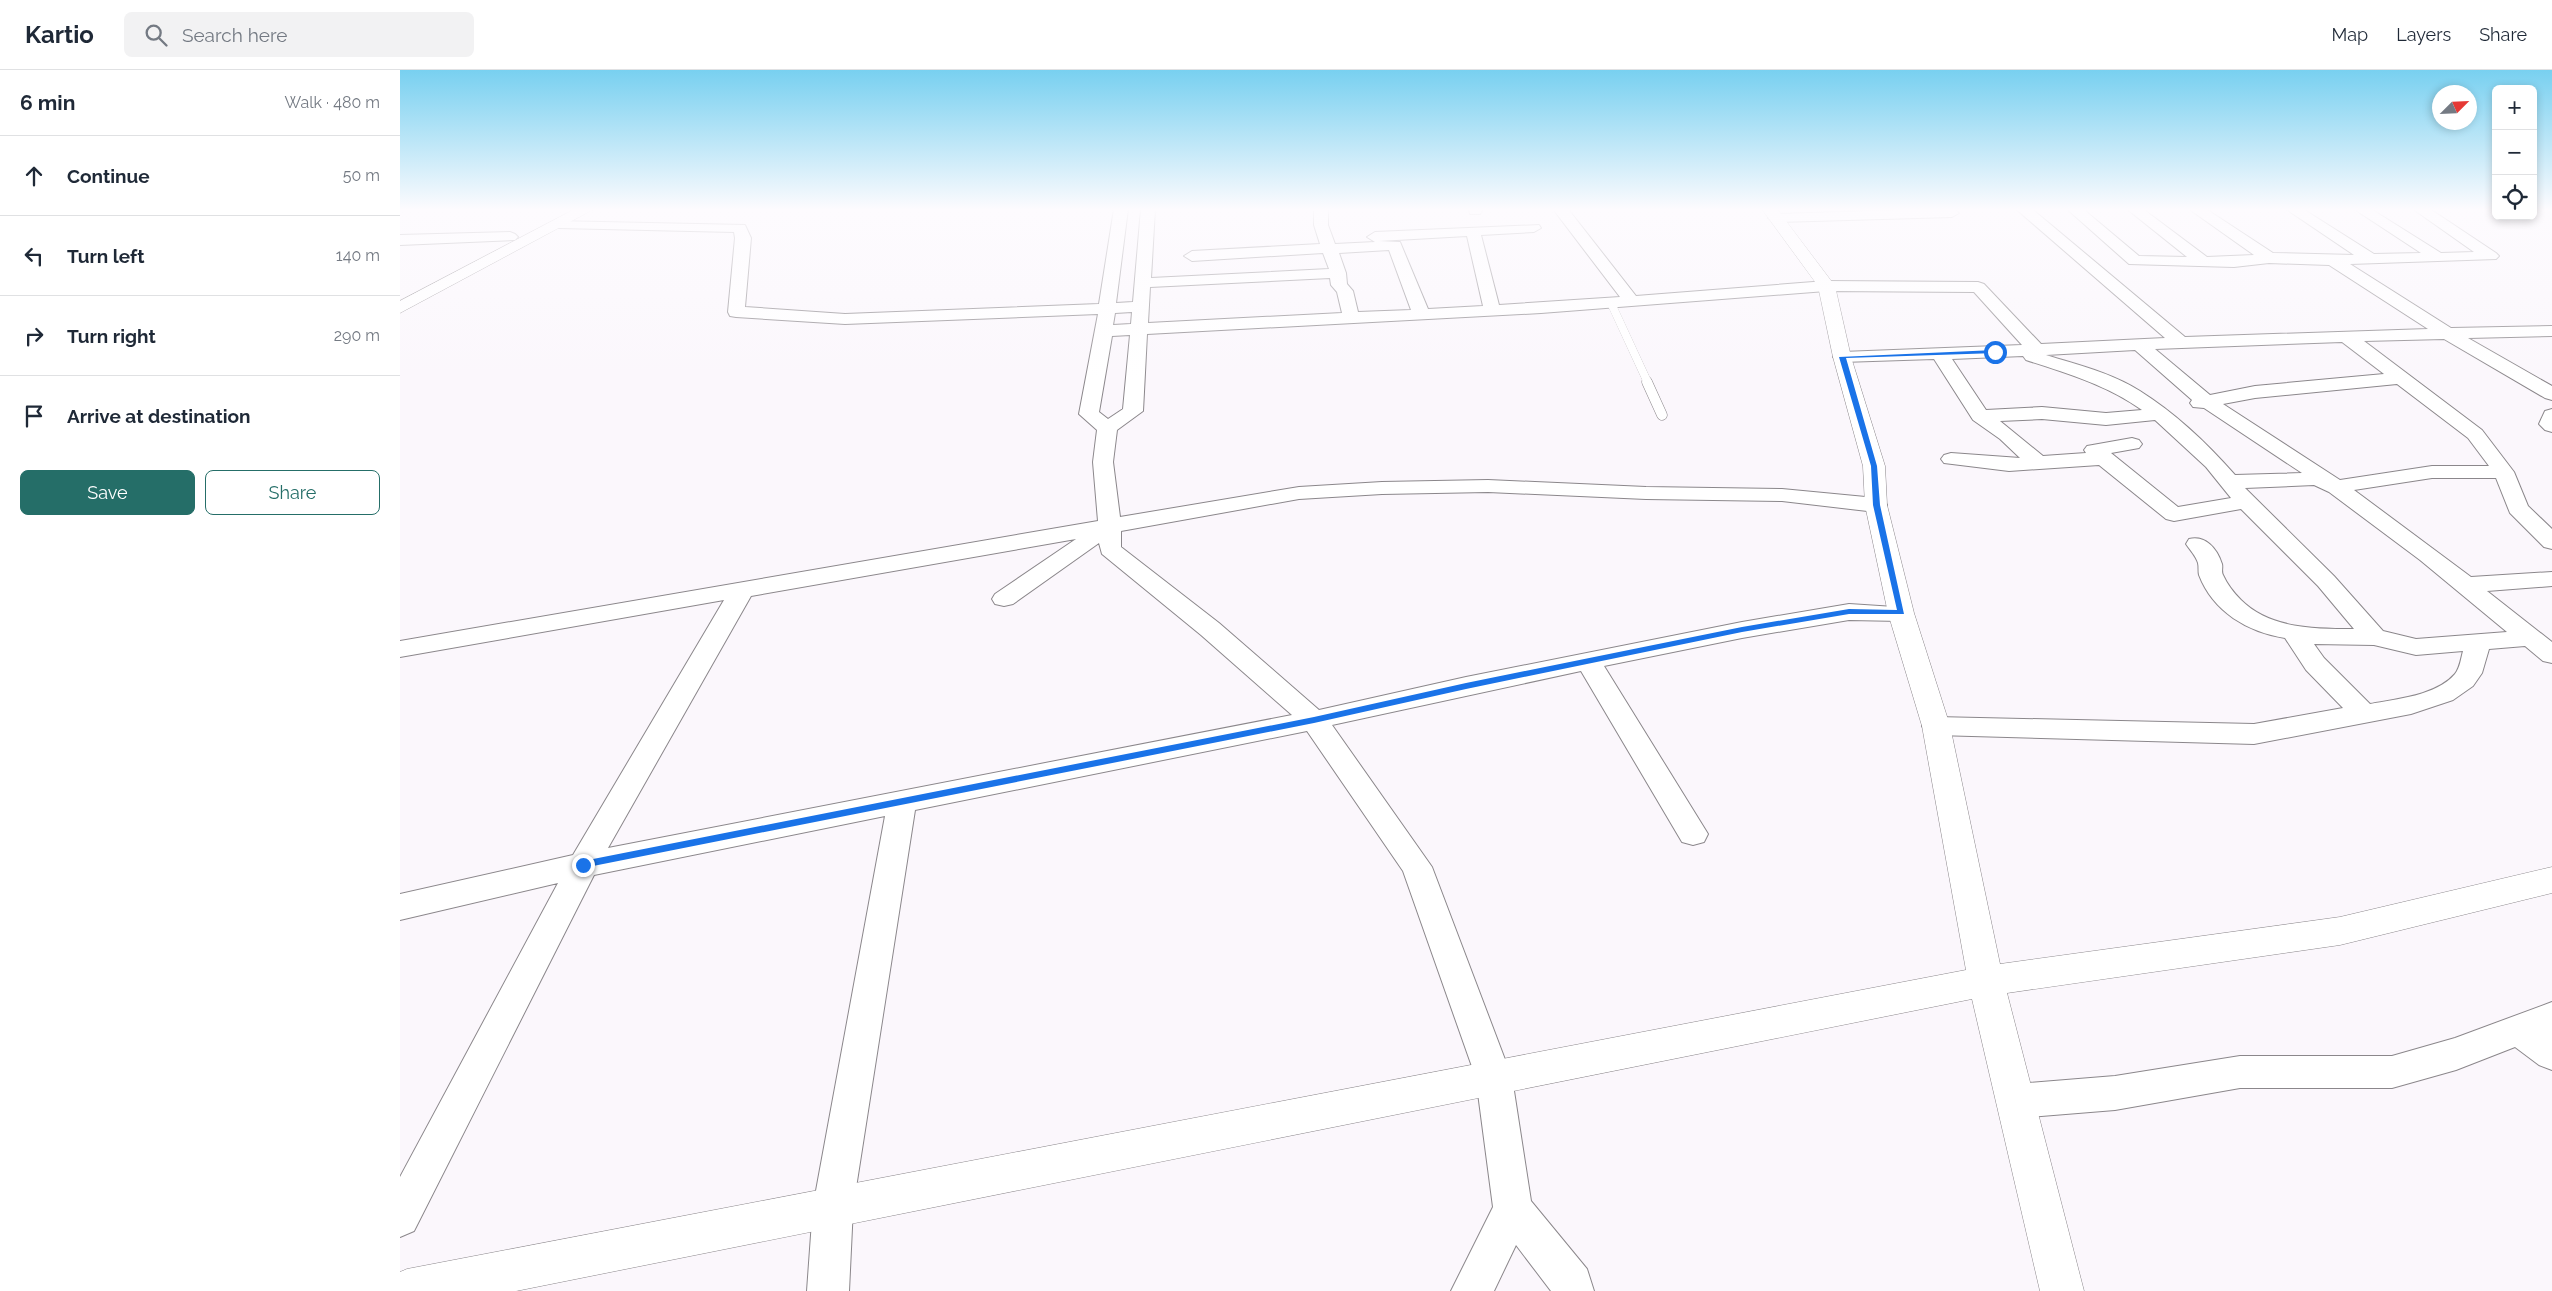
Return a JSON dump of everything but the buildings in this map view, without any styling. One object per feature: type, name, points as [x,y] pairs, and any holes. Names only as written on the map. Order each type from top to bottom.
[{"type":"street","points":[[400,295],[455,266]]},
{"type":"street","points":[[400,308],[474,266]]},
{"type":"street","points":[[740,266],[736,312],[845,319],[1141,307]]},
{"type":"street","points":[[1106,431],[1089,414],[1114,266]]},
{"type":"street","points":[[1145,266],[1133,411],[1106,431],[1102,462],[1110,526],[1110,549],[1210,629],[1314,720],[1417,867],[1494,1078],[1513,1210],[1572,1284],[1573,1291]]},
{"type":"street","points":[[1336,266],[1339,285],[1345,291],[1350,317]]},
{"type":"street","points":[[1403,266],[1421,314]]},
{"type":"street","points":[[1481,266],[1492,310]]},
{"type":"street","points":[[1605,266],[1632,301]]},
{"type":"street","points":[[1811,266],[1826,286],[1842,357],[1876,484],[1901,613],[1936,726],[1986,981],[2062,1291]]},
{"type":"street","points":[[2091,266],[2182,343]]},
{"type":"street","points":[[2342,266],[2448,334],[2552,394]]},
{"type":"street","points":[[1143,283],[1338,272]]},
{"type":"street","points":[[1104,331],[1492,310],[1826,286],[1978,286],[2026,350],[2096,376],[2132,394],[2181,432],[2246,502],[2326,581],[2374,637]]},
{"type":"street","points":[[1842,357],[2347,337],[2552,332]]},
{"type":"street","points":[[2347,337],[2475,434],[2504,472],[2518,508],[2552,542]]},
{"type":"street","points":[[2140,345],[2190,390],[2336,487],[2552,655]]},
{"type":"street","points":[[1940,354],[1980,416],[2007,435],[2039,464]]},
{"type":"street","points":[[1980,416],[2042,413],[2106,419],[2157,412],[2255,392],[2400,378]]},
{"type":"street","points":[[2552,415],[2549,424],[2552,426]]},
{"type":"street","points":[[2132,444],[2094,450],[2174,514],[2246,502]]},
{"type":"street","points":[[1951,459],[2009,465],[2105,458]]},
{"type":"street","points":[[2228,482],[2317,480],[2336,487],[2432,472],[2504,472]]},
{"type":"street","points":[[400,650],[743,588],[1299,494],[1382,488],[1488,486],[1646,493],[1782,495],[1876,484]]},
{"type":"street","points":[[1004,600],[1110,526]]},
{"type":"street","points":[[2197,544],[2204,552],[2210,564],[2210,573],[2218,588],[2233,606],[2254,622],[2320,637],[2374,637],[2416,646],[2528,638]]},
{"type":"street","points":[[2464,585],[2552,579]]},
{"type":"street","points":[[400,1217],[583,865],[743,588]]},
{"type":"street","points":[[400,907],[583,865],[1314,720],[1742,630],[1849,612],[1901,613]]},
{"type":"street","points":[[2293,632],[2315,664],[2363,713]]},
{"type":"street","points":[[1936,726],[2254,734],[2411,705],[2456,688],[2468,674],[2478,643]]},
{"type":"street","points":[[1589,662],[1693,834]]},
{"type":"street","points":[[828,1291],[833,1207],[902,802]]},
{"type":"street","points":[[407,1291],[1986,981],[2340,931],[2552,880]]},
{"type":"street","points":[[2016,1101],[2115,1093],[2240,1072],[2392,1072],[2456,1054],[2552,1017]]},
{"type":"street","points":[[2510,1032],[2552,1054]]},
{"type":"street","points":[[1472,1291],[1513,1210]]},
{"type":"lane","points":[[1611,302],[1662,415]]},
{"type":"route","points":[[583,865],[1314,720],[1466,686],[1742,630],[1849,612],[1901,613],[1876,505],[1877,481],[1874,466],[1842,357],[1995,352]]}]
